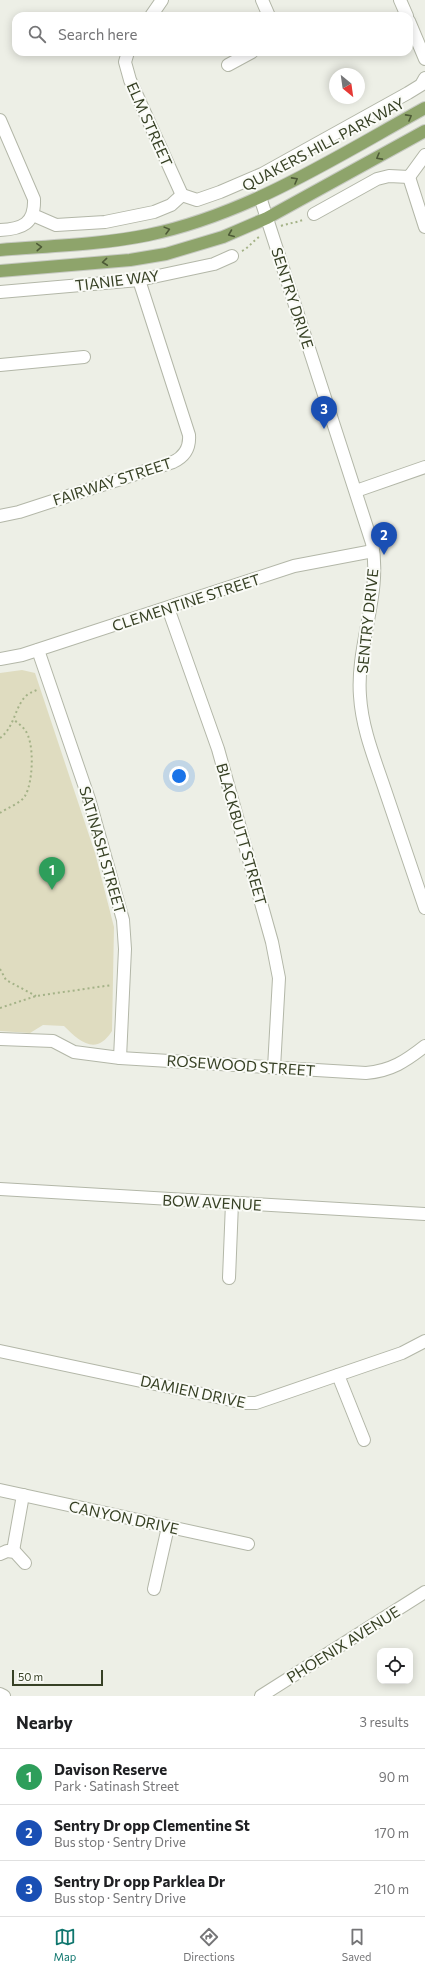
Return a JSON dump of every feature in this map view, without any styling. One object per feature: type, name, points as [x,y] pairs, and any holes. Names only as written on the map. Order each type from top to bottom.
[{"type":"main road","name":"QUAKERS HILL PARKWAY","points":[[0,250],[108,242],[148,235],[229,211],[279,189],[425,108]]},
{"type":"main road","points":[[0,271],[116,261],[166,254],[223,237],[267,218],[425,131]]},
{"type":"street","points":[[154,12],[162,0]]},
{"type":"street","points":[[262,0],[267,12]]},
{"type":"street","points":[[400,0],[405,12]]},
{"type":"street","points":[[413,30],[425,59]]},
{"type":"street","name":"ELM STREET","points":[[126,56],[124,62],[130,80],[182,195]]},
{"type":"street","points":[[228,65],[245,56]]},
{"type":"street","points":[[33,215],[56,225],[105,222],[154,212],[171,205],[182,195],[197,200],[220,192],[262,174],[408,93],[421,85],[425,78]]},
{"type":"street","points":[[0,120],[34,199],[33,215],[28,222],[20,228],[0,230]]},
{"type":"street","points":[[409,178],[425,155]]},
{"type":"street","points":[[314,214],[377,180],[389,176],[409,178]]},
{"type":"street","points":[[409,178],[425,227]]},
{"type":"street","name":"SENTRY DRIVE","points":[[260,197],[356,491],[373,551],[373,584],[361,669],[360,696],[362,715],[375,761],[425,908]]},
{"type":"street","name":"TIANIE WAY","points":[[0,292],[139,280],[214,264],[232,256]]},
{"type":"street","name":"FAIRWAY STREET","points":[[0,516],[19,512],[173,462],[185,453],[189,441],[188,435],[139,280]]},
{"type":"street","points":[[0,365],[84,357]]},
{"type":"street","points":[[356,491],[425,467]]},
{"type":"street","name":"CLEMENTINE STREET","points":[[0,659],[38,650],[294,566],[373,551]]},
{"type":"street","name":"BLACKBUTT STREET","points":[[168,608],[218,749],[272,942],[279,984],[274,1068]]},
{"type":"street","name":"SATINASH STREET","points":[[38,650],[89,799],[119,903],[125,934],[120,1058]]},
{"type":"street","name":"ROSEWOOD STREET","points":[[0,1039],[53,1041],[74,1052],[120,1058],[274,1068],[376,1072],[401,1064],[425,1046]]},
{"type":"street","name":"BOW AVENUE","points":[[0,1189],[425,1214]]},
{"type":"street","points":[[229,1278],[232,1203]]},
{"type":"street","name":"DAMIEN DRIVE","points":[[0,1351],[251,1403],[267,1401],[407,1351],[425,1342]]},
{"type":"street","points":[[338,1375],[364,1440]]},
{"type":"street","name":"CANYON DRIVE","points":[[0,1490],[248,1544]]},
{"type":"street","points":[[13,1551],[23,1495]]},
{"type":"street","points":[[154,1589],[168,1527]]},
{"type":"street","points":[[0,1554],[7,1550],[13,1551],[20,1556],[25,1563]]},
{"type":"street","name":"PHOENIX AVENUE","points":[[260,1696],[425,1592]]},
{"type":"street","points":[[0,1694],[4,1696]]},
{"type":"path","points":[[0,738],[14,720],[27,695],[49,684]]},
{"type":"path","points":[[0,813],[24,798],[30,786],[30,741],[26,731],[14,720]]},
{"type":"path","points":[[0,969],[6,980],[36,996]]},
{"type":"path","points":[[0,1008],[36,996],[124,984]]},
{"type":"shaded area","points":[[22,670],[35,673],[95,853],[114,927],[112,1031],[106,1039],[94,1045],[82,1041],[64,1026],[43,1025],[30,1033],[0,1031],[0,673]]},
{"type":"place","name":"Sentry Dr opp Parklea Dr","points":[[324,429]]},
{"type":"place","name":"Sentry Dr opp Clementine St","points":[[384,555]]},
{"type":"place","name":"Davison Reserve","points":[[52,890]]}]
